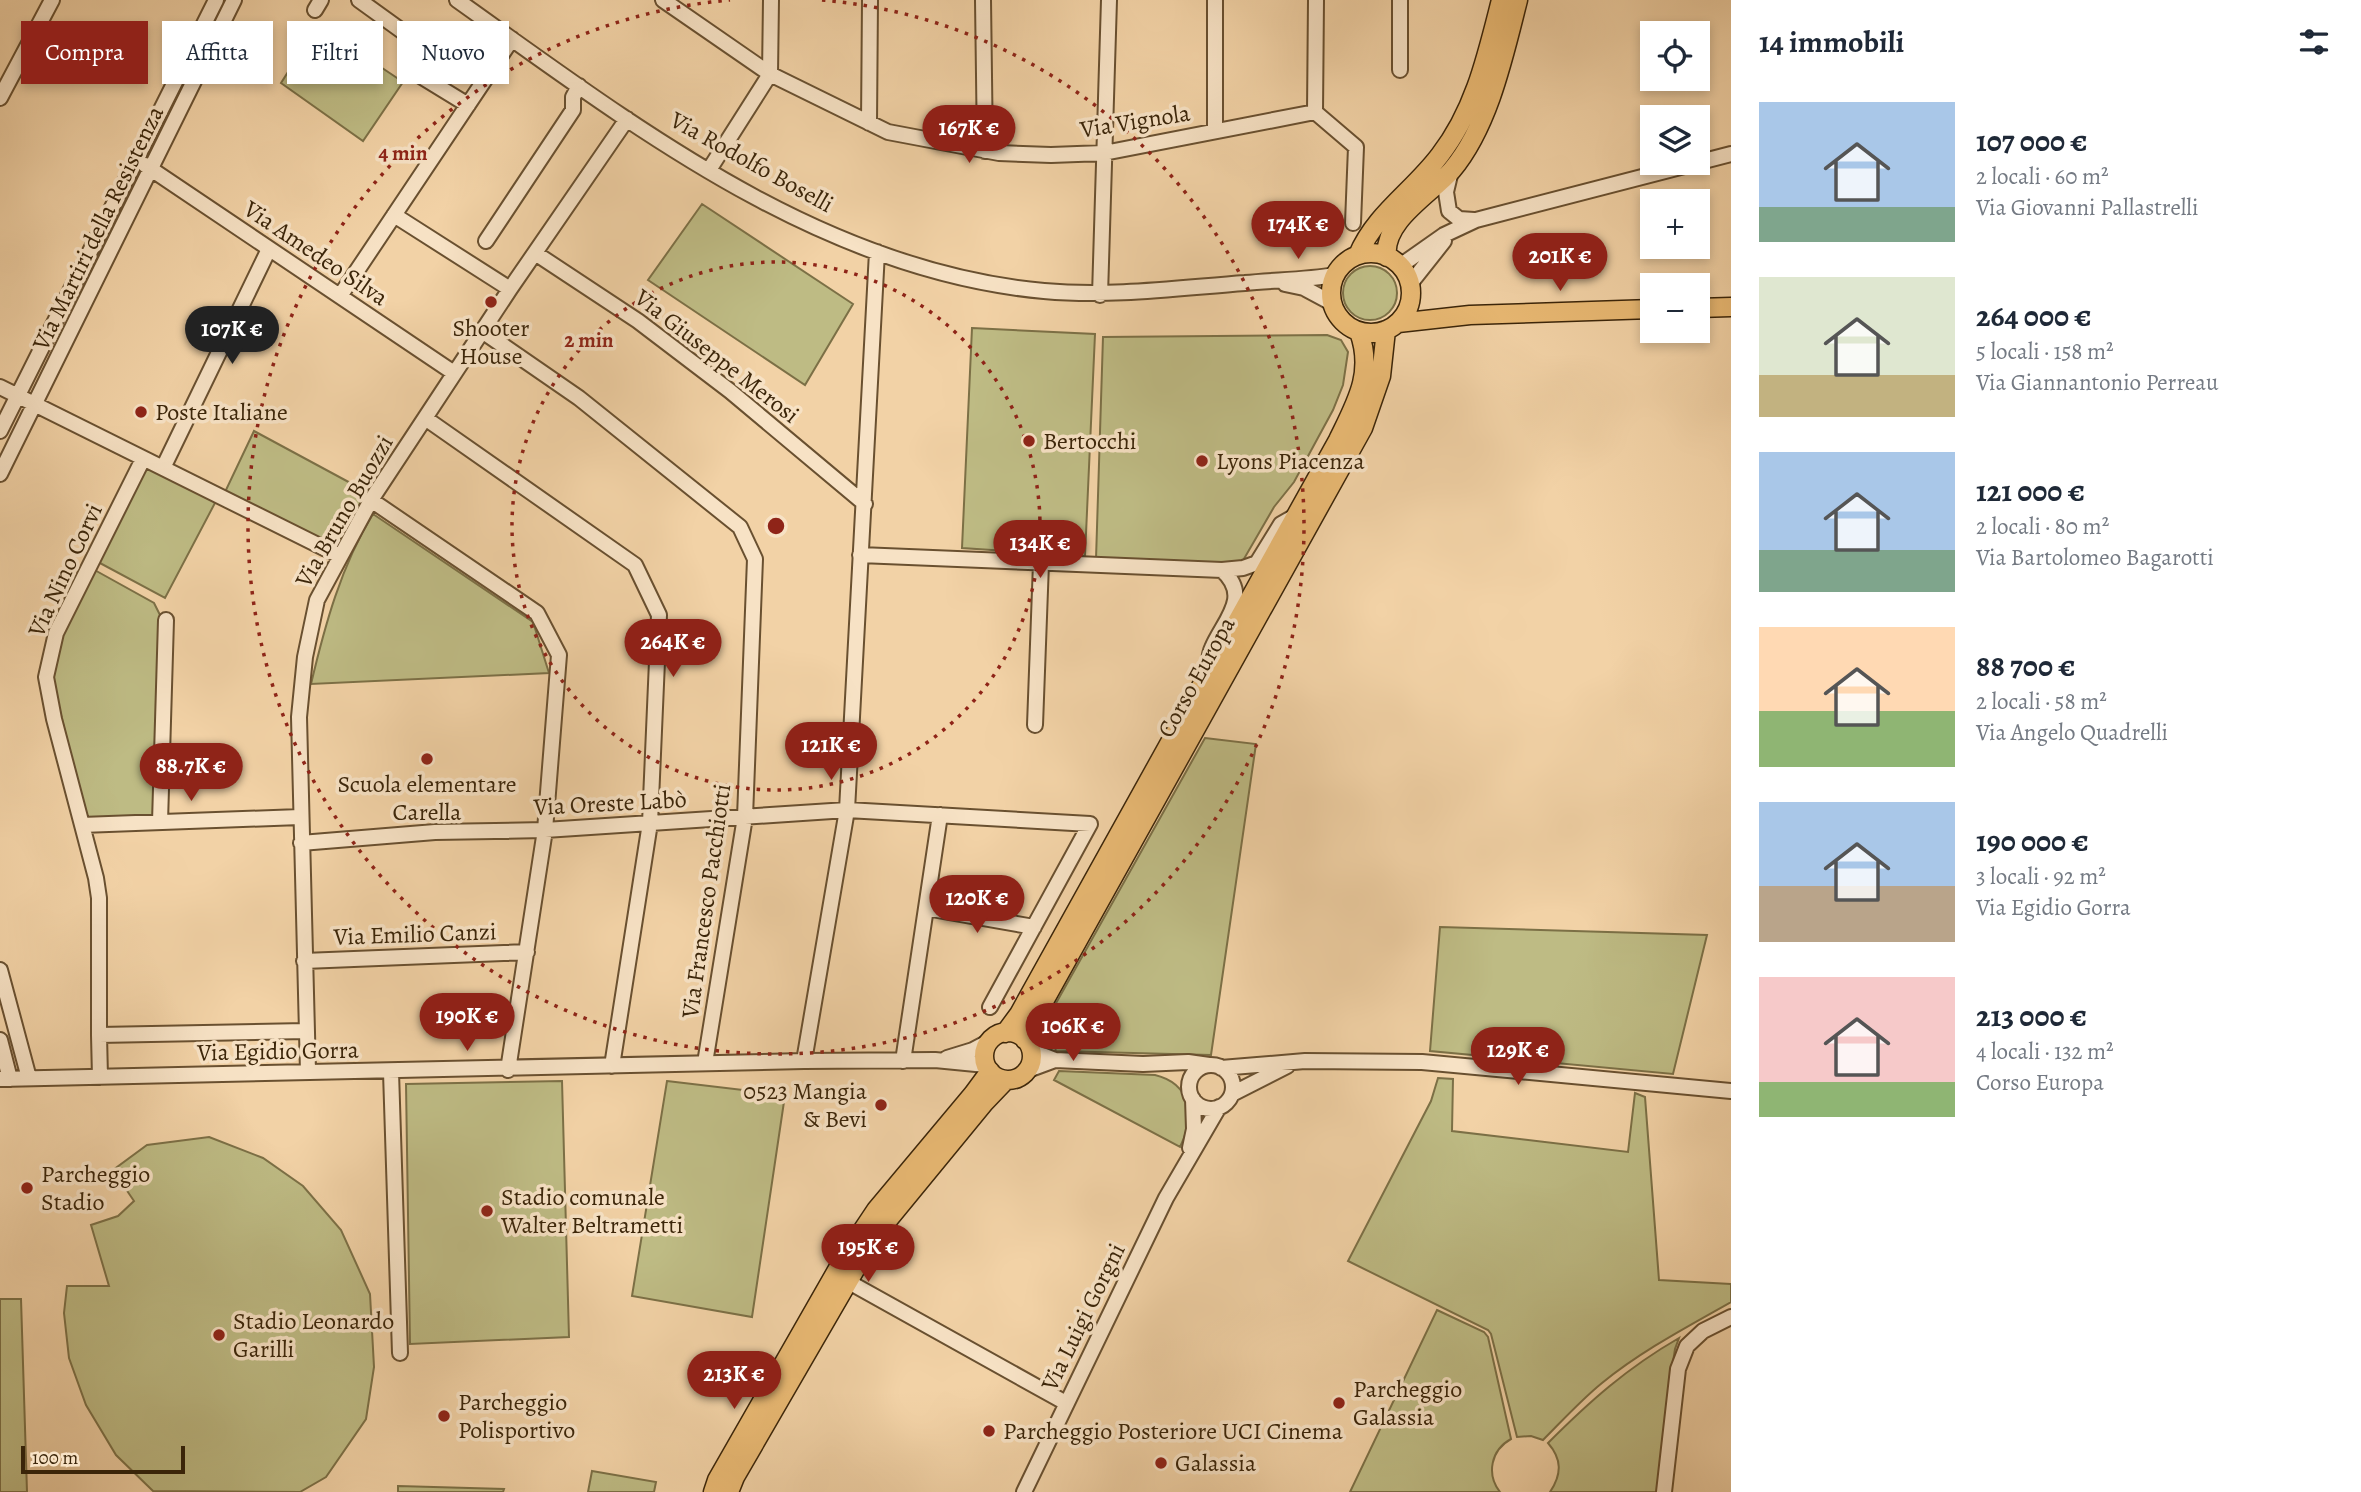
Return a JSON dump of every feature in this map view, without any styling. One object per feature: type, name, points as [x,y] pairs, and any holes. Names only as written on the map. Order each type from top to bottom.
[{"type":"main road","points":[[1358,255],[1374,224],[1429,169],[1454,135],[1478,86],[1501,0]]},
{"type":"main road","points":[[1470,316],[1435,313],[1410,292],[1394,261],[1388,239],[1396,225],[1462,157],[1487,107],[1518,0]]},
{"type":"main road","points":[[1332,303],[1335,275],[1349,260],[1358,255],[1378,254],[1394,261]]},
{"type":"main road","points":[[1392,327],[1404,317],[1410,292]]},
{"type":"main road","name":"Via Rodolfo Boselli","points":[[1332,303],[1347,326],[1359,332]]},
{"type":"main road","points":[[1710,308],[1731,307]]},
{"type":"main road","points":[[1359,332],[1378,333],[1392,327],[1470,316],[1640,309]]},
{"type":"main road","name":"Corso Europa","points":[[994,1072],[1018,1078],[1028,1070],[1032,1061],[1028,1045],[1032,1021],[1357,439],[1378,387],[1392,327]]},
{"type":"main road","name":"Corso Europa","points":[[729,1492],[735,1477],[874,1237],[975,1113],[994,1072],[985,1052],[1019,1014],[1338,440],[1358,395],[1366,360],[1366,349],[1359,332]]},
{"type":"main road","points":[[998,1037],[1012,1033],[1028,1045]]},
{"type":"main road","name":"Corso Europa","points":[[713,1492],[717,1480],[844,1258],[876,1210],[994,1072]]},
{"type":"street","points":[[0,98],[52,0]]},
{"type":"street","name":"Via Martiri della Resistenza","points":[[205,21],[215,0]]},
{"type":"street","name":"Via Martiri della Resistenza","points":[[224,21],[234,0]]},
{"type":"street","points":[[359,0],[431,52],[419,75],[468,105]]},
{"type":"street","name":"Via Rodolfo Boselli","points":[[457,0],[627,119],[709,170],[783,213],[877,252],[978,281],[1042,291],[1100,295],[1335,275]]},
{"type":"street","name":"Via Vignola","points":[[663,0],[681,6],[770,74],[888,132],[985,151],[1051,155],[1104,153],[1315,112]]},
{"type":"street","points":[[709,170],[770,74],[771,0]]},
{"type":"street","points":[[869,123],[870,0]]},
{"type":"street","points":[[983,0],[985,151]]},
{"type":"street","points":[[1100,295],[1109,0]]},
{"type":"street","points":[[1215,0],[1215,131]]},
{"type":"street","points":[[1317,0],[1315,112],[1356,146],[1353,223]]},
{"type":"street","points":[[1400,0],[1400,70]]},
{"type":"street","points":[[340,296],[512,39]]},
{"type":"street","name":"Via Martiri della Resistenza","points":[[0,431],[174,84]]},
{"type":"street","name":"Via Martiri della Resistenza","points":[[0,474],[193,84]]},
{"type":"street","points":[[486,241],[573,110],[573,96],[579,86]]},
{"type":"street","name":"Via Bruno Buozzi","points":[[308,1072],[299,717],[305,657],[317,600],[370,500],[627,119]]},
{"type":"street","points":[[1394,261],[1476,220],[1731,154]]},
{"type":"street","name":"Via Amedeo Silva","points":[[136,159],[454,373]]},
{"type":"street","points":[[1451,171],[1446,192],[1449,211],[1459,219],[1476,220]]},
{"type":"street","points":[[394,215],[510,289]]},
{"type":"street","points":[[1410,292],[1455,230]]},
{"type":"street","points":[[163,468],[269,248]]},
{"type":"street","points":[[804,1062],[847,810],[877,252]]},
{"type":"street","name":"Via Giuseppe Merosi","points":[[535,253],[649,329],[730,391],[865,504]]},
{"type":"street","name":"Via Rodolfo Boselli","points":[[1266,281],[1304,288],[1332,303]]},
{"type":"street","name":"Via Francesco Pacchiotti","points":[[482,331],[579,398],[740,527],[755,559],[745,817],[705,1063]]},
{"type":"street","points":[[0,387],[340,556]]},
{"type":"street","points":[[425,418],[635,565],[659,615],[650,824],[612,1066]]},
{"type":"street","name":"Via Nino Corvi","points":[[99,1035],[99,898],[46,677],[56,633],[143,459]]},
{"type":"street","points":[[370,500],[537,613],[559,656],[545,830],[508,1070]]},
{"type":"street","points":[[860,555],[1222,570],[1248,567],[1257,563],[1281,524],[1295,516]]},
{"type":"street","points":[[1035,725],[1041,563]]},
{"type":"street","points":[[1208,673],[1210,650],[1236,598],[1232,581],[1222,570]]},
{"type":"street","points":[[160,822],[166,620]]},
{"type":"street","name":"Via Oreste Labò","points":[[301,843],[435,832],[545,830],[847,810],[1090,824],[1034,927]]},
{"type":"street","points":[[903,1060],[940,816]]},
{"type":"street","points":[[82,825],[300,817]]},
{"type":"street","points":[[926,908],[1034,927],[990,1007]]},
{"type":"street","name":"Via Emilio Canzi","points":[[304,961],[527,951]]},
{"type":"street","points":[[0,970],[29,1078]]},
{"type":"street","points":[[100,1077],[99,1035],[306,1031]]},
{"type":"street","name":"Via Egidio Gorra","points":[[935,1060],[973,1051],[998,1037]]},
{"type":"street","points":[[0,1040],[5,1079]]},
{"type":"street","points":[[1028,1045],[1055,1060]]},
{"type":"street","name":"Via Egidio Gorra","points":[[5,1079],[903,1060],[935,1060],[994,1072]]},
{"type":"street","points":[[1028,1070],[1055,1060],[1143,1064],[1188,1062],[1215,1066],[1230,1076],[1232,1094]]},
{"type":"street","points":[[1143,1064],[1171,1070],[1189,1083],[1193,1099],[1205,1108],[1219,1107],[1232,1094],[1273,1072],[1305,1061]]},
{"type":"street","points":[[1189,1083],[1197,1070],[1215,1066],[1305,1061],[1422,1062],[1731,1090]]},
{"type":"street","points":[[391,1072],[400,1353]]},
{"type":"street","name":"Via Luigi Gorgni","points":[[1186,1163],[1194,1129],[1193,1099]]},
{"type":"street","name":"Via Luigi Gorgni","points":[[1024,1492],[1160,1211],[1219,1107]]},
{"type":"street","points":[[848,1281],[1066,1403]]},
{"type":"street","points":[[1664,1492],[1678,1369],[1687,1346],[1703,1331],[1731,1317]]},
{"type":"shaded area","points":[[383,69],[397,78],[397,84],[402,84],[363,141],[281,83],[287,74],[287,84],[383,84]]},
{"type":"shaded area","points":[[702,204],[853,304],[805,385],[648,280]]},
{"type":"shaded area","points":[[1375,266],[1385,270],[1393,278],[1397,293],[1393,308],[1385,316],[1365,320],[1355,316],[1347,308],[1343,288],[1347,278],[1355,270]]},
{"type":"shaded area","name":"Bertocchi","points":[[972,328],[1095,334],[1085,556],[962,548]]},
{"type":"shaded area","name":"Lyons Piacenza","points":[[1327,335],[1341,340],[1348,352],[1343,385],[1333,410],[1294,482],[1274,507],[1241,564],[1096,559],[1103,337]]},
{"type":"shaded area","points":[[254,431],[369,493],[338,548],[225,492]]},
{"type":"shaded area","points":[[146,466],[216,501],[165,598],[98,562]]},
{"type":"shaded area","points":[[373,514],[533,622],[549,673],[311,684],[328,618],[343,575]]},
{"type":"shaded area","points":[[91,568],[154,603],[161,617],[156,816],[86,818],[52,678],[57,640]]},
{"type":"shaded area","points":[[1205,738],[1256,744],[1211,1055],[1056,1051],[1046,1021]]},
{"type":"shaded area","points":[[1440,927],[1707,935],[1673,1074],[1430,1051]]},
{"type":"shaded area","points":[[1059,1071],[1155,1075],[1167,1079],[1177,1086],[1187,1103],[1188,1124],[1180,1147],[1054,1080]]},
{"type":"shaded area","points":[[1438,1078],[1453,1079],[1452,1131],[1628,1152],[1635,1093],[1645,1097],[1659,1280],[1731,1284],[1731,1302],[1617,1371],[1587,1396],[1543,1440],[1531,1436],[1517,1437],[1488,1330],[1348,1261],[1431,1101]]},
{"type":"shaded area","name":"Stadio comunale Walter Beltrametti","points":[[562,1081],[569,1337],[410,1344],[406,1084]]},
{"type":"shaded area","points":[[667,1081],[785,1095],[752,1317],[632,1296]]},
{"type":"shaded area","name":"Stadio Leonardo Garilli","points":[[209,1137],[263,1158],[303,1186],[341,1230],[370,1294],[374,1367],[366,1419],[326,1477],[300,1492],[153,1491],[116,1455],[86,1405],[69,1358],[64,1313],[67,1286],[109,1286],[91,1225],[118,1216],[134,1201],[113,1170],[147,1145]]},
{"type":"shaded area","points":[[0,1299],[21,1299],[27,1492],[0,1492]]},
{"type":"shaded area","points":[[1437,1310],[1484,1332],[1488,1337],[1511,1439],[1499,1449],[1493,1463],[1493,1478],[1500,1492],[1350,1492]]},
{"type":"shaded area","points":[[1679,1338],[1672,1369],[1657,1492],[1550,1492],[1557,1479],[1559,1467],[1556,1455],[1548,1443],[1610,1386],[1642,1361]]},
{"type":"shaded area","points":[[592,1471],[656,1482],[654,1492],[588,1492]]},
{"type":"shaded area","points":[[398,1486],[504,1489],[503,1492],[398,1492]]},
{"type":"place","name":"Shooter House","points":[[491,302]]},
{"type":"place","name":"Poste Italiane","points":[[141,412]]},
{"type":"place","name":"Bertocchi","points":[[1029,441]]},
{"type":"place","name":"Lyons Piacenza","points":[[1202,461]]},
{"type":"place","name":"Scuola elementare Carella","points":[[427,759]]},
{"type":"place","name":"0523 Mangia & Bevi","points":[[881,1105]]},
{"type":"place","name":"Parcheggio Stadio","points":[[27,1188]]},
{"type":"place","name":"Stadio comunale Walter Beltrametti","points":[[487,1211]]},
{"type":"place","name":"Stadio Leonardo Garilli","points":[[219,1335]]},
{"type":"place","name":"Parcheggio Galassia","points":[[1339,1403]]},
{"type":"place","name":"Parcheggio Polisportivo","points":[[444,1416]]},
{"type":"place","name":"Parcheggio Posteriore UCI Cinema","points":[[989,1431]]},
{"type":"place","name":"Galassia","points":[[1161,1463]]}]
